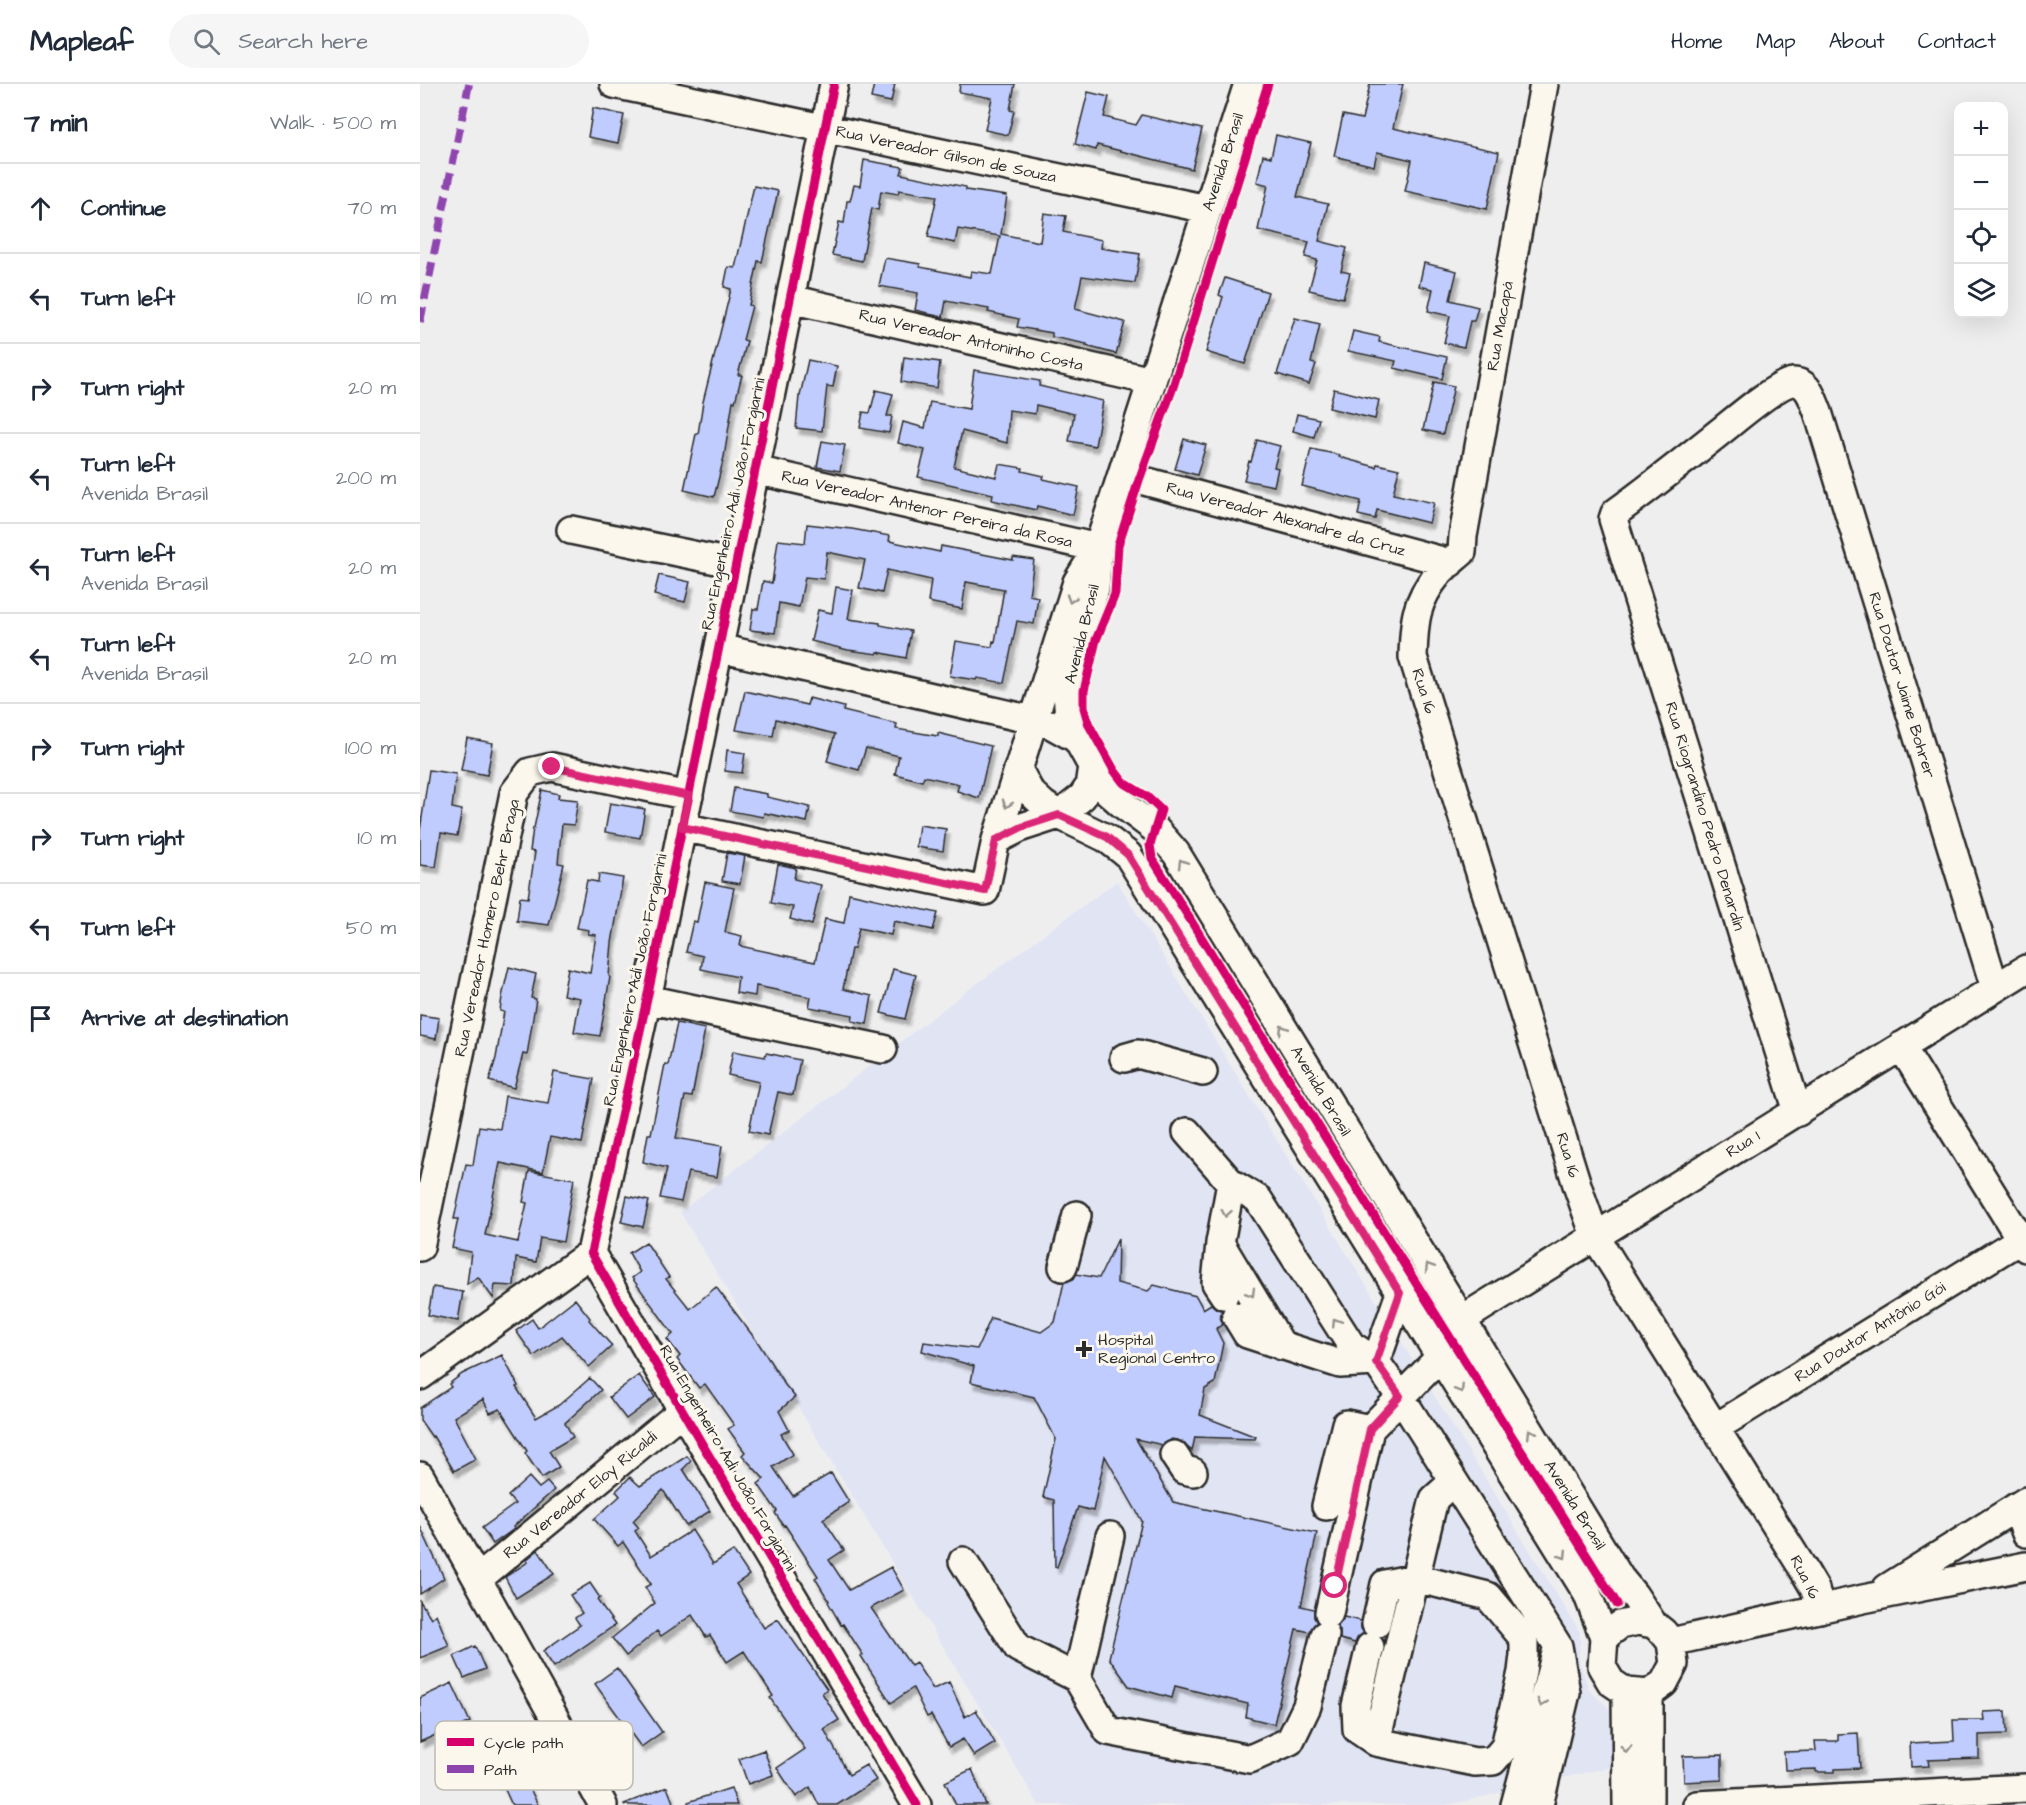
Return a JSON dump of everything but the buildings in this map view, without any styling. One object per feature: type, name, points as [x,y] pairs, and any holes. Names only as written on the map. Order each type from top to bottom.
[{"type":"street","name":"Rua Vereador Gilson de Souza","points":[[614,84],[1207,209]]},
{"type":"street","name":"Rua Engenheiro Adi João Forgiarini","points":[[834,84],[647,999],[591,1253],[682,1411],[917,1805]]},
{"type":"street","name":"Avenida Brasil","points":[[682,827],[985,891],[996,840],[1077,582],[1098,548],[1248,84]]},
{"type":"street","name":"Rua Macapá","points":[[1413,657],[1414,627],[1420,600],[1439,572],[1462,552],[1544,84]]},
{"type":"street","name":"Rua Vereador Antoninho Costa","points":[[790,299],[1152,381]]},
{"type":"street","name":"Rua Doutor Jaime Bohrer","points":[[1613,519],[1615,513],[1754,405],[1783,386],[1794,382],[1804,385],[1811,393],[1995,988]]},
{"type":"street","name":"Rua Vereador Antenor Pereira da Rosa","points":[[755,470],[1098,548]]},
{"type":"street","name":"Rua Vereador Alexandre da Cruz","points":[[1122,475],[1450,563]]},
{"type":"street","name":"Rua Riograndino Pedro Denardin","points":[[1613,519],[1798,1112]]},
{"type":"street","points":[[571,530],[736,564]]},
{"type":"street","name":"Avenida Brasil","points":[[1098,548],[1095,588],[1068,675],[1067,693],[1070,717],[1077,739],[1105,789],[1155,829],[1176,853],[1620,1578],[1662,1633]]},
{"type":"street","points":[[719,648],[1050,724],[1077,739]]},
{"type":"street","name":"Rua 16","points":[[1413,657],[1578,1188],[1595,1236],[1802,1567],[1815,1589],[1820,1609]]},
{"type":"street","points":[[996,840],[1022,827],[1059,815],[1082,797],[1089,786],[1092,766]]},
{"type":"street","name":"Rua Vereador Homero Behr Braga","points":[[420,1247],[514,793],[530,772],[552,767],[689,796]]},
{"type":"street","points":[[1018,769],[1030,792],[1059,815],[1107,837],[1128,855],[1587,1593],[1604,1637],[1602,1667],[1611,1683],[1637,1693],[1664,1683],[1674,1664],[1662,1633]]},
{"type":"street","name":"Rua 1","points":[[1461,1320],[2026,969]]},
{"type":"street","points":[[647,999],[883,1049]]},
{"type":"street","points":[[1901,1046],[2024,1241]]},
{"type":"street","points":[[1124,1058],[1138,1054],[1203,1072]]},
{"type":"street","points":[[1187,1132],[1231,1183],[1258,1199],[1351,1345],[1376,1362],[1400,1396],[1558,1646],[1566,1693],[1539,1805]]},
{"type":"street","points":[[1231,1183],[1220,1243],[1216,1283],[1247,1334],[1340,1364],[1376,1362]]},
{"type":"street","points":[[1363,1233],[1396,1214]]},
{"type":"street","points":[[1063,1267],[1077,1215]]},
{"type":"street","name":"Rua Doutor Antônio Gói","points":[[1715,1428],[2024,1241]]},
{"type":"street","points":[[1220,1243],[1282,1346]]},
{"type":"street","points":[[420,1376],[591,1253]]},
{"type":"street","points":[[1376,1362],[1400,1293]]},
{"type":"street","points":[[963,1561],[1018,1648],[1077,1678],[1108,1731],[1250,1760],[1290,1741],[1308,1706],[1370,1429],[1440,1357]]},
{"type":"street","name":"Rua Vereador Eloy Ricaldi","points":[[478,1579],[682,1411]]},
{"type":"street","points":[[1326,1506],[1346,1424],[1370,1429]]},
{"type":"street","points":[[1174,1455],[1184,1470],[1194,1472]]},
{"type":"street","points":[[420,1476],[557,1721]]},
{"type":"street","points":[[1376,1742],[1434,1499],[1453,1482]]},
{"type":"street","points":[[1872,1597],[2021,1504],[2026,1533]]},
{"type":"street","points":[[1077,1678],[1110,1536]]},
{"type":"street","points":[[1604,1637],[1620,1625],[1638,1621],[1662,1633],[1820,1609],[2026,1566]]},
{"type":"street","points":[[1415,1578],[1488,1596],[1524,1639],[1522,1672],[1505,1747],[1493,1761],[1475,1762],[1376,1742],[1357,1729],[1356,1706],[1385,1584],[1415,1578]]},
{"type":"street","points":[[1515,1805],[1558,1646]]},
{"type":"street","points":[[1627,1805],[1637,1693]]},
{"type":"street","points":[[1637,1693],[1649,1805]]},
{"type":"street","points":[[1697,1805],[2026,1788]]},
{"type":"street","points":[[595,1790],[603,1805]]},
{"type":"shaded area","name":"Hospital Regional Centro","points":[[1117,881],[1580,1632],[1579,1661],[1589,1690],[1610,1709],[1610,1767],[1447,1805],[1039,1805],[680,1212],[960,996]]},
{"type":"marked path","points":[[420,322],[469,84]]},
{"type":"cycle path","points":[[834,84],[647,999],[591,1253],[917,1805]]},
{"type":"cycle path","points":[[1268,84],[1173,387],[1118,545],[1115,594],[1096,640],[1084,691],[1084,708],[1089,725],[1123,782],[1146,796],[1161,810],[1150,845],[1152,858],[1617,1604]]},
{"type":"place","name":"Hospital Regional Centro","points":[[1084,1349]]},
{"type":"route","points":[[552,767],[689,796],[682,827],[985,891],[996,840],[1022,827],[1059,815],[1107,837],[1128,855],[1400,1293],[1376,1362],[1400,1396],[1370,1429],[1335,1586]]}]
